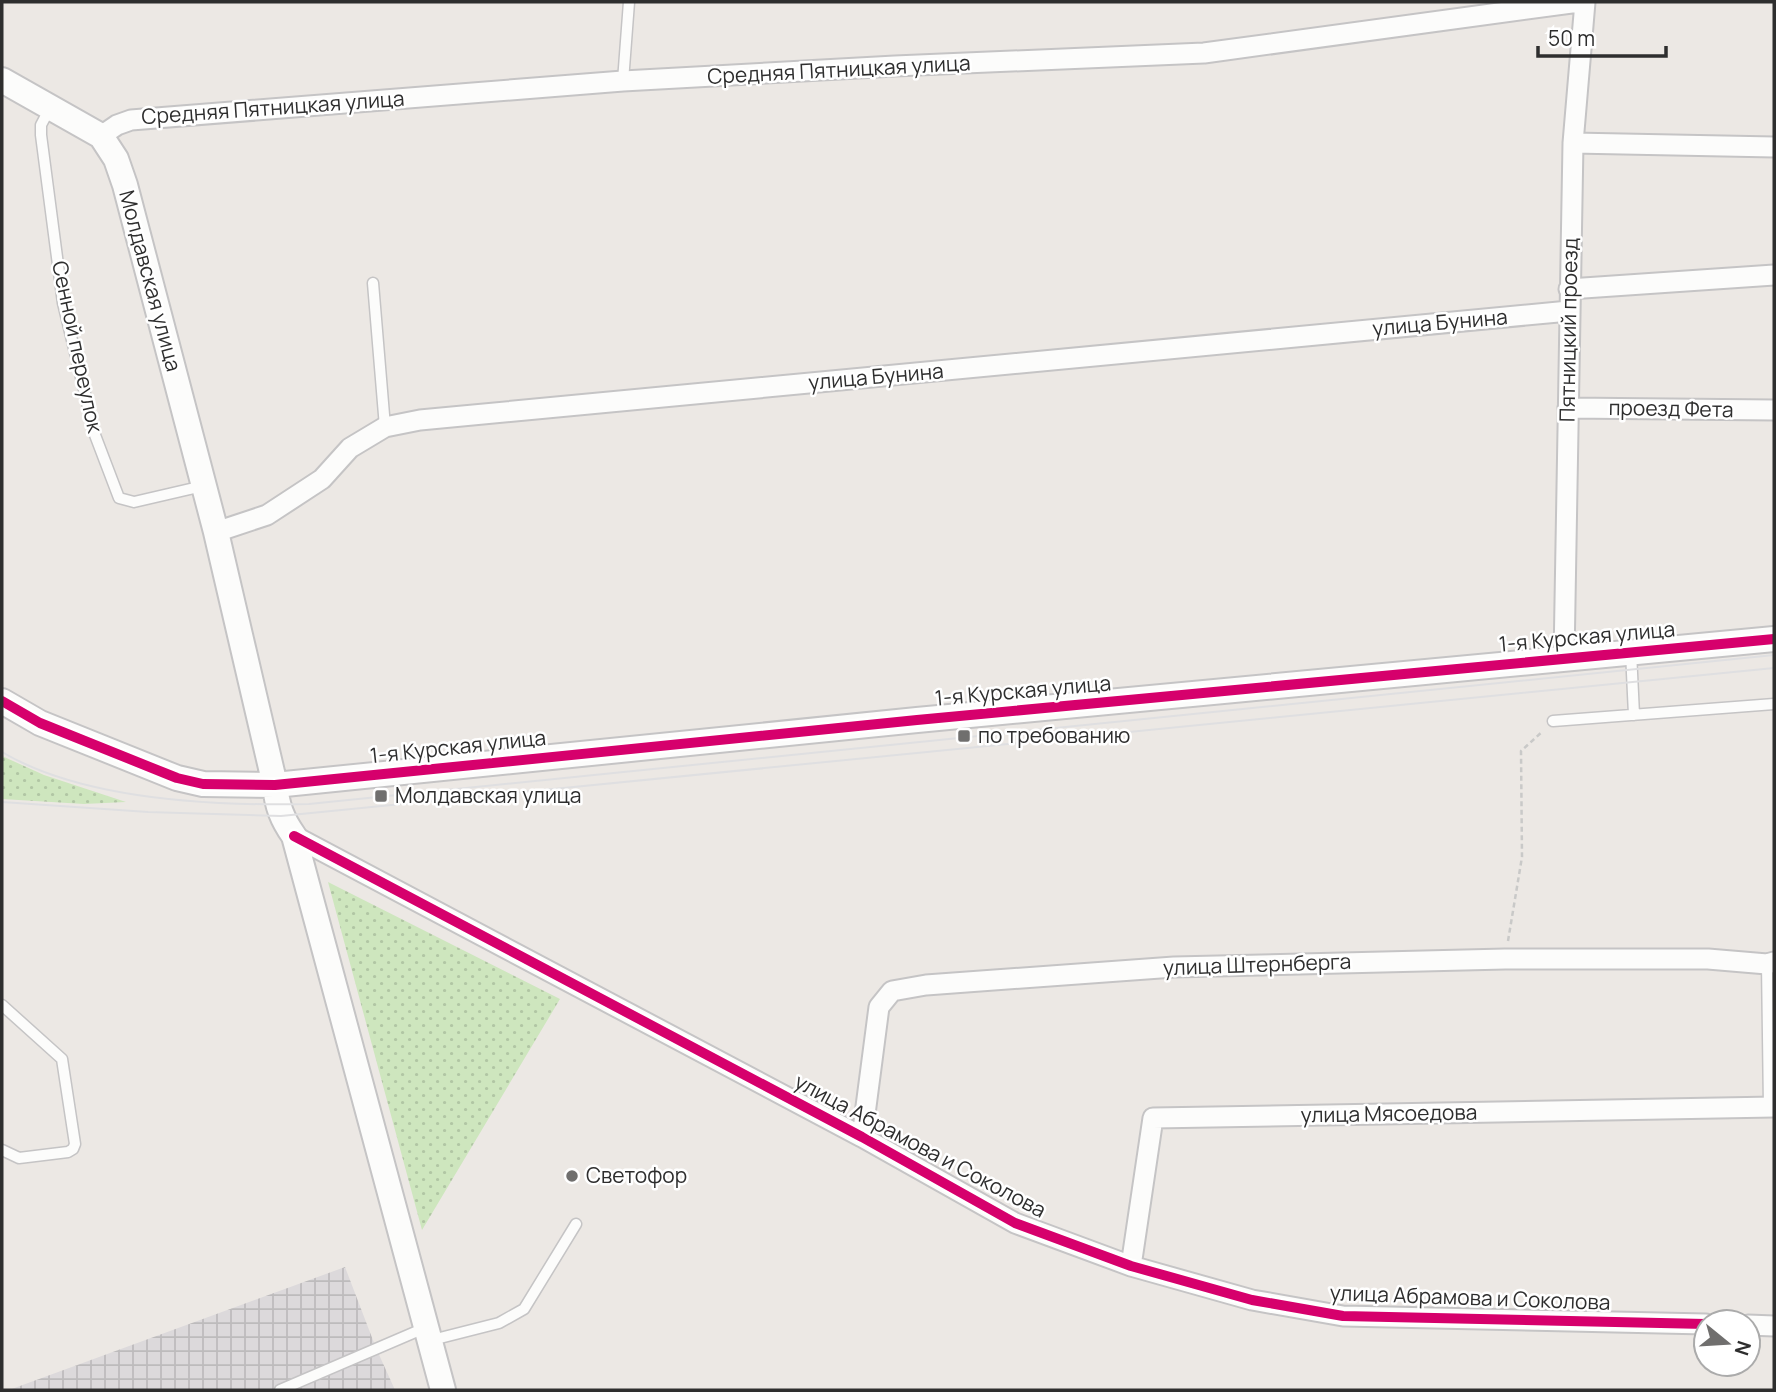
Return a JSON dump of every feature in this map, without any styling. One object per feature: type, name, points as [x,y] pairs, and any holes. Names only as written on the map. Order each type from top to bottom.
[{"type":"street","name":"Средняя Пятницкая улица","points":[[101,136],[117,125],[131,120],[623,81],[909,65],[1203,53],[1579,2]]},
{"type":"street","name":"Пятницкий проезд","points":[[1564,659],[1573,143],[1585,2]]},
{"type":"street","points":[[2,80],[101,136]]},
{"type":"street","name":"Молдавская улица","points":[[101,136],[116,159],[125,185],[216,532],[275,785],[277,805],[283,821],[294,836],[443,1390]]},
{"type":"street","points":[[1573,143],[1774,147]]},
{"type":"street","points":[[1569,289],[1774,275]]},
{"type":"street","name":"улица Бунина","points":[[216,532],[267,516],[322,479],[350,448],[385,427],[434,419],[1569,311]]},
{"type":"street","name":"проезд Фета","points":[[1568,408],[1774,410]]},
{"type":"street","name":"1-я Курская улица","points":[[275,785],[917,720],[1774,639]]},
{"type":"street","points":[[2,701],[40,723],[177,778],[203,784],[275,785]]},
{"type":"street","name":"улица Абрамова и Соколова","points":[[294,836],[862,1137],[1015,1223],[1131,1266],[1252,1300],[1343,1316],[1692,1324]]},
{"type":"street","name":"улица Штернберга","points":[[862,1137],[879,1007],[892,992],[926,985],[1174,967],[1505,959],[1708,958],[1771,963]]},
{"type":"street","name":"улица Мясоедова","points":[[1131,1266],[1153,1118],[1772,1107]]},
{"type":"lane","points":[[623,81],[629,2]]},
{"type":"lane","name":"Сенной переулок","points":[[50,107],[41,125],[41,135],[63,303],[95,435],[119,498],[135,502],[203,486]]},
{"type":"lane","points":[[373,283],[385,427]]},
{"type":"lane","points":[[1631,652],[1634,715]]},
{"type":"lane","points":[[1553,721],[1774,704]]},
{"type":"lane","points":[[1771,963],[1772,1107]]},
{"type":"lane","points":[[2,1005],[62,1059],[75,1144],[68,1152],[19,1158],[2,1150]]},
{"type":"lane","points":[[280,1390],[429,1334],[499,1323],[512,1318],[524,1309],[576,1224]]},
{"type":"path","points":[[1505,959],[1521,857],[1521,751],[1553,721]]},
{"type":"shaded area","points":[[345,1267],[395,1390],[9,1390]]},
{"type":"green space","points":[[2,756],[44,775],[126,802],[84,804],[2,799]]},
{"type":"green space","points":[[328,882],[560,999],[422,1230]]},
{"type":"tram line","points":[[2,752],[71,781],[151,797],[233,803],[309,804],[1774,655]]},
{"type":"tram line","points":[[2,802],[148,812],[281,816],[1774,668]]},
{"type":"cycle path","points":[[2,701],[40,723],[177,778],[203,784],[275,785],[917,720],[1774,639]]},
{"type":"cycle path","points":[[294,836],[862,1137],[1015,1223],[1131,1266],[1252,1300],[1343,1316],[1692,1324]]},
{"type":"place","name":"по требованию","points":[[964,736]]},
{"type":"place","name":"Молдавская улица","points":[[381,796]]},
{"type":"place","name":"Светофор","points":[[572,1176]]}]
